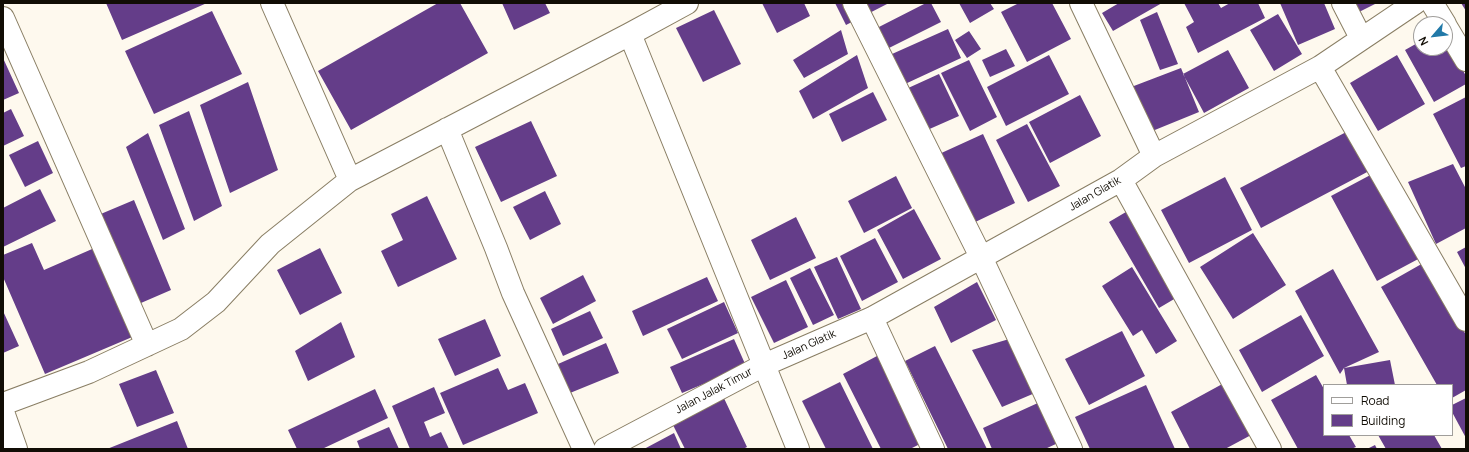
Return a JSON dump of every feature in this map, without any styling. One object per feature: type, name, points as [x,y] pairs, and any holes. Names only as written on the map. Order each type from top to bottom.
[{"type":"street","points":[[272,3],[350,180]]},
{"type":"street","points":[[3,404],[88,372],[181,329],[216,302],[270,244],[350,180],[687,3]]},
{"type":"street","points":[[854,3],[981,257],[1071,449]]},
{"type":"street","points":[[1081,3],[1154,156]]},
{"type":"street","points":[[1343,3],[1361,38]]},
{"type":"street","name":"Jalan Glatik","points":[[764,365],[872,318],[1121,180],[1154,156],[1320,67],[1415,3]]},
{"type":"street","points":[[1432,3],[1440,16]]},
{"type":"street","points":[[3,18],[147,345]]},
{"type":"street","points":[[630,34],[764,365]]},
{"type":"street","points":[[1453,38],[1466,60]]},
{"type":"street","points":[[1320,67],[1466,320]]},
{"type":"street","points":[[447,129],[513,293],[584,449]]},
{"type":"street","points":[[1121,180],[1270,449]]},
{"type":"street","points":[[872,318],[933,449]]},
{"type":"street","name":"Jalan Jalak Timur","points":[[605,449],[764,365],[798,449]]},
{"type":"street","points":[[3,412],[16,449]]},
{"type":"building","points":[[106,3],[207,3],[122,40]]},
{"type":"building","points":[[438,3],[460,3],[488,53],[351,130],[318,71]]},
{"type":"building","points":[[502,3],[545,3],[550,13],[514,30]]},
{"type":"building","points":[[762,3],[804,3],[810,16],[777,33]]},
{"type":"building","points":[[835,3],[889,3],[846,25]]},
{"type":"building","points":[[926,3],[931,3],[941,22],[885,50],[875,29]]},
{"type":"building","points":[[959,3],[990,3],[994,9],[970,23]]},
{"type":"building","points":[[1019,3],[1052,3],[1071,39],[1027,62],[1001,12]]},
{"type":"building","points":[[1119,3],[1162,3],[1113,31],[1102,13]]},
{"type":"building","points":[[1184,3],[1218,3],[1221,8],[1230,3],[1258,3],[1265,18],[1198,53],[1186,27],[1194,22]]},
{"type":"building","points":[[1280,3],[1324,3],[1335,29],[1298,45]]},
{"type":"building","points":[[1352,3],[1377,3],[1357,13]]},
{"type":"building","points":[[1461,3],[1466,3],[1466,11]]},
{"type":"building","points":[[714,10],[741,64],[703,82],[676,28]]},
{"type":"building","points":[[212,11],[242,74],[154,114],[125,51]]},
{"type":"building","points":[[1157,12],[1178,64],[1160,70],[1140,20]]},
{"type":"building","points":[[1278,14],[1302,54],[1274,71],[1250,30]]},
{"type":"building","points":[[948,29],[961,58],[905,84],[892,54]]},
{"type":"building","points":[[841,30],[848,54],[804,78],[793,60]]},
{"type":"building","points":[[969,31],[981,49],[967,58],[955,40]]},
{"type":"building","points":[[1413,46],[1413,56],[1453,56],[1453,52],[1466,76],[1466,84],[1434,102],[1405,50]]},
{"type":"building","points":[[1006,49],[1015,66],[990,77],[982,60]]},
{"type":"building","points":[[1228,50],[1249,88],[1204,113],[1183,74]]},
{"type":"building","points":[[857,55],[868,88],[813,119],[799,91]]},
{"type":"building","points":[[1049,55],[1069,94],[1006,126],[987,87]]},
{"type":"building","points":[[1397,55],[1425,104],[1378,131],[1350,83]]},
{"type":"building","points":[[3,58],[19,93],[3,100]]},
{"type":"building","points":[[969,60],[997,117],[970,131],[941,73]]},
{"type":"building","points":[[1181,68],[1199,112],[1145,134],[1126,89]]},
{"type":"building","points":[[939,74],[959,116],[925,131],[906,89]]},
{"type":"building","points":[[248,82],[278,170],[230,193],[200,105]]},
{"type":"building","points":[[873,92],[887,120],[842,142],[829,114]]},
{"type":"building","points":[[1080,95],[1101,136],[1050,163],[1029,122]]},
{"type":"building","points":[[1466,97],[1466,166],[1461,168],[1433,114]]},
{"type":"building","points":[[11,109],[24,136],[3,146],[3,113]]},
{"type":"building","points":[[189,111],[222,206],[194,221],[159,125]]},
{"type":"building","points":[[531,121],[557,176],[501,202],[475,147]]},
{"type":"building","points":[[1027,124],[1060,186],[1028,202],[996,140]]},
{"type":"building","points":[[1350,130],[1371,170],[1261,228],[1240,188]]},
{"type":"building","points":[[148,133],[185,229],[163,240],[126,147]]},
{"type":"building","points":[[983,134],[1015,203],[969,225],[937,155]]},
{"type":"building","points":[[38,141],[53,173],[25,187],[9,155]]},
{"type":"building","points":[[1453,164],[1466,189],[1466,228],[1436,244],[1408,182]]},
{"type":"building","points":[[1376,172],[1422,257],[1377,281],[1331,196]]},
{"type":"building","points":[[896,176],[912,208],[864,233],[848,201]]},
{"type":"building","points":[[1225,177],[1252,230],[1189,263],[1161,210]]},
{"type":"building","points":[[40,189],[56,221],[3,247],[3,208]]},
{"type":"building","points":[[545,191],[561,224],[530,240],[513,207]]},
{"type":"building","points":[[427,196],[457,259],[398,287],[381,251],[403,240],[391,214]]},
{"type":"building","points":[[134,200],[171,290],[134,306],[96,216]]},
{"type":"building","points":[[914,209],[941,259],[903,279],[877,230]]},
{"type":"building","points":[[1131,209],[1181,295],[1159,308],[1109,222]]},
{"type":"building","points":[[796,217],[816,258],[770,280],[751,240]]},
{"type":"building","points":[[1253,233],[1286,285],[1233,319],[1200,267]]},
{"type":"building","points":[[875,238],[898,282],[862,301],[840,256]]},
{"type":"building","points":[[32,243],[44,270],[99,246],[137,335],[45,374],[3,277],[3,255]]},
{"type":"building","points":[[1466,247],[1466,269],[1457,252]]},
{"type":"building","points":[[320,248],[342,293],[300,315],[277,270]]},
{"type":"building","points":[[837,257],[861,309],[838,319],[814,267]]},
{"type":"building","points":[[1425,262],[1466,335],[1466,390],[1453,397],[1453,384],[1436,384],[1381,287]]},
{"type":"building","points":[[1132,267],[1177,341],[1156,354],[1142,330],[1133,336],[1102,286]]},
{"type":"building","points":[[810,268],[834,315],[813,325],[790,278]]},
{"type":"building","points":[[1333,269],[1379,352],[1344,368],[1340,374],[1295,291]]},
{"type":"building","points":[[583,275],[596,301],[553,324],[540,298]]},
{"type":"building","points":[[707,277],[718,301],[643,336],[632,311]]},
{"type":"building","points":[[786,280],[808,327],[774,343],[751,297]]},
{"type":"building","points":[[977,282],[996,320],[951,343],[934,307]]},
{"type":"building","points":[[724,302],[738,333],[682,359],[667,329]]},
{"type":"building","points":[[3,311],[19,346],[3,353]]},
{"type":"building","points":[[590,311],[603,338],[563,356],[551,329]]},
{"type":"building","points":[[1301,315],[1324,356],[1262,392],[1239,350]]},
{"type":"building","points":[[485,319],[501,356],[455,376],[438,339]]},
{"type":"building","points":[[341,322],[355,357],[308,381],[295,351]]},
{"type":"building","points":[[1122,331],[1145,376],[1089,405],[1065,359]]},
{"type":"building","points":[[1016,337],[1035,393],[1002,407],[972,350]]},
{"type":"building","points":[[734,339],[746,366],[682,393],[670,367]]},
{"type":"building","points":[[606,343],[619,373],[570,393],[558,364]]},
{"type":"building","points":[[935,346],[987,449],[948,449],[905,361]]},
{"type":"building","points":[[877,356],[922,443],[910,449],[881,449],[843,374]]},
{"type":"building","points":[[1390,360],[1395,384],[1347,384],[1344,368]]},
{"type":"building","points":[[498,368],[508,390],[525,383],[538,413],[463,445],[440,393]]},
{"type":"building","points":[[156,370],[174,413],[137,427],[119,384]]},
{"type":"building","points":[[1316,375],[1323,387],[1323,436],[1350,436],[1356,447],[1351,449],[1298,449],[1271,400]]},
{"type":"building","points":[[840,382],[873,449],[826,449],[802,401]]},
{"type":"building","points":[[1226,382],[1253,434],[1225,449],[1190,449],[1171,412]]},
{"type":"building","points":[[1146,385],[1175,449],[1090,449],[1075,417]]},
{"type":"building","points":[[434,387],[445,413],[424,422],[430,437],[441,432],[449,449],[410,449],[392,406]]},
{"type":"building","points":[[375,389],[388,418],[322,449],[297,449],[288,430]]},
{"type":"building","points":[[722,394],[747,447],[743,449],[685,449],[670,419]]},
{"type":"building","points":[[1466,398],[1466,438],[1453,414],[1453,404]]},
{"type":"building","points":[[1040,402],[1058,443],[1045,449],[992,449],[983,428]]},
{"type":"building","points":[[177,421],[188,449],[107,449]]},
{"type":"building","points":[[389,427],[399,449],[360,449],[357,441]]},
{"type":"building","points":[[674,433],[681,449],[644,449]]},
{"type":"building","points":[[1379,436],[1435,436],[1442,449],[1386,449]]},
{"type":"building","points":[[1375,445],[1377,449],[1367,449]]}]
